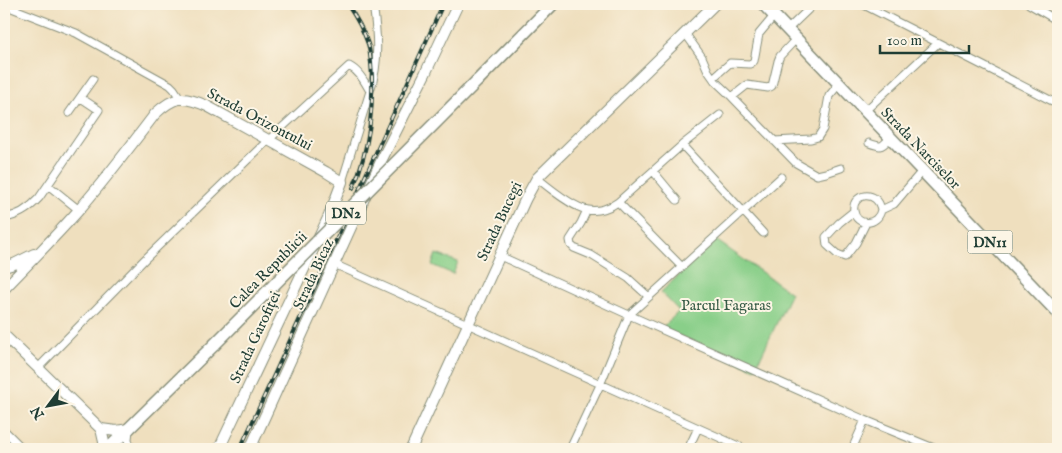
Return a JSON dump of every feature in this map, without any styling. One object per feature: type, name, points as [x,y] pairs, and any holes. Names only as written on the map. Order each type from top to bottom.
[{"type":"main road","name":"Calea Republicii","points":[[108,449],[553,4]]},
{"type":"main road","name":"Strada Narciselor","points":[[763,4],[1058,313]]},
{"type":"street","points":[[342,182],[373,83],[377,34],[373,4]]},
{"type":"street","name":"Strada Bicaz","points":[[250,449],[382,159],[458,4]]},
{"type":"street","name":"Strada Bucegi","points":[[411,449],[537,178],[715,4]]},
{"type":"street","points":[[787,30],[814,4]]},
{"type":"street","points":[[862,4],[1058,104]]},
{"type":"street","points":[[1029,4],[1058,21]]},
{"type":"street","name":"Strada Orizontului","points":[[4,5],[76,33],[170,85],[180,98],[190,99],[207,106],[342,182]]},
{"type":"street","points":[[713,78],[730,63],[750,64],[754,61],[759,34],[774,16]]},
{"type":"street","points":[[685,33],[702,57],[713,78],[796,163],[817,174],[841,168]]},
{"type":"street","points":[[732,97],[747,85],[768,88],[772,86],[778,60],[796,38]]},
{"type":"street","points":[[865,111],[938,43]]},
{"type":"street","points":[[38,368],[132,271],[268,140],[349,66],[355,69],[370,91]]},
{"type":"street","points":[[69,113],[93,79]]},
{"type":"street","points":[[774,141],[818,137],[823,129],[829,96],[839,84]]},
{"type":"street","points":[[4,218],[26,210],[39,198],[99,110],[80,98]]},
{"type":"street","points":[[4,289],[79,210],[155,114],[164,106],[180,98]]},
{"type":"street","points":[[537,178],[561,196],[587,210],[607,208],[618,202],[682,145],[720,115]]},
{"type":"street","points":[[869,143],[879,147],[891,138]]},
{"type":"street","points":[[682,145],[763,233]]},
{"type":"street","points":[[881,210],[894,204],[922,170]]},
{"type":"street","points":[[653,171],[677,200]]},
{"type":"street","points":[[570,449],[629,315],[781,177]]},
{"type":"street","name":"Strada Garofiței","points":[[219,449],[329,216],[342,182]]},
{"type":"street","points":[[48,185],[79,210]]},
{"type":"street","points":[[854,211],[858,219],[866,223],[878,218],[881,210],[875,198],[867,195],[858,198],[854,211],[839,223],[826,238],[827,245],[837,254],[845,257],[856,243],[866,223]]},
{"type":"street","points":[[618,202],[682,267]]},
{"type":"street","points":[[587,210],[570,240],[571,245],[628,278],[649,297]]},
{"type":"street","points":[[4,267],[31,256],[45,247]]},
{"type":"street","points":[[500,256],[864,420],[936,449]]},
{"type":"street","points":[[334,264],[745,449]]},
{"type":"street","points":[[5,337],[102,429],[116,431],[129,429],[130,449]]},
{"type":"street","points":[[852,449],[864,420]]},
{"type":"street","points":[[688,449],[698,428]]},
{"type":"street","points":[[102,429],[104,449]]},
{"type":"street","points":[[4,430],[23,449]]},
{"type":"green space","name":"Parcul Fagaras","points":[[716,240],[791,293],[755,369],[662,328],[679,311],[661,292]]},
{"type":"green space","points":[[436,254],[458,262],[453,274],[432,265]]},
{"type":"railway","points":[[347,4],[359,23],[368,44],[372,79],[367,143],[353,188]]},
{"type":"railway","points":[[240,449],[443,4]]}]
